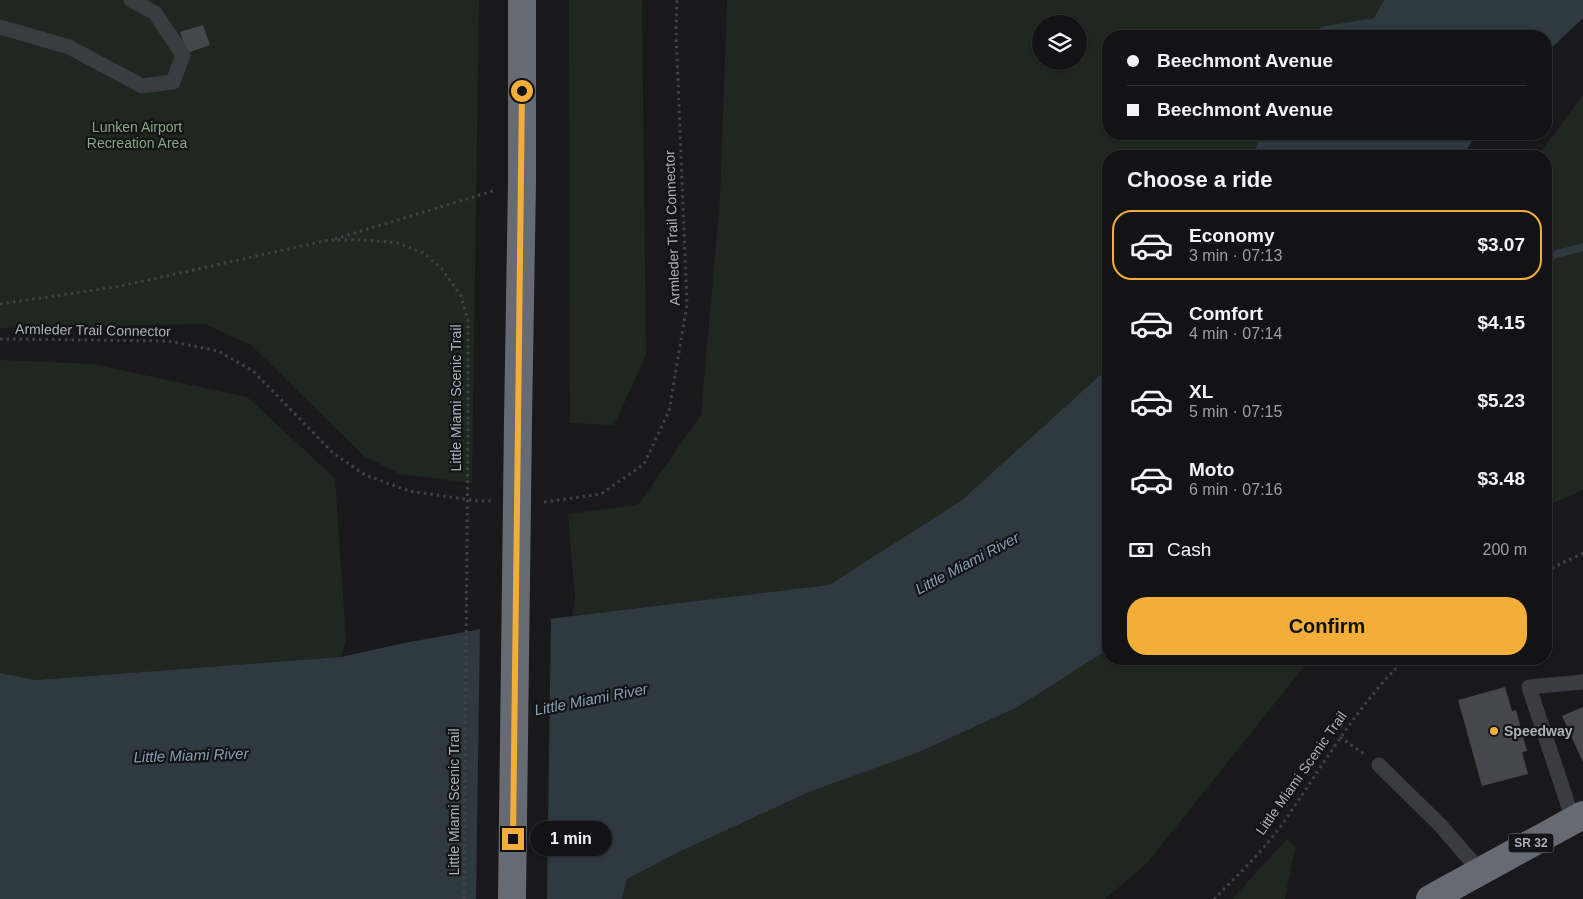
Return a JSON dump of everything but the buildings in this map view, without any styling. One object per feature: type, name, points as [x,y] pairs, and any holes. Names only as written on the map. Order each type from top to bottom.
[{"type":"highway","points":[[512,899],[522,182],[522,0]]},
{"type":"highway","name":"SR 32","points":[[1430,899],[1578,818]]},
{"type":"lane","points":[[0,28],[68,47],[142,86],[173,82],[183,55],[155,13],[131,0]]},
{"type":"lane","points":[[1578,818],[1529,687],[1583,682]]},
{"type":"lane","points":[[1379,765],[1441,826],[1480,871]]},
{"type":"path","name":"Armleder Trail Connector","points":[[540,502],[601,494],[644,464],[669,411],[687,305],[676,31],[677,0]]},
{"type":"path","points":[[329,240],[522,182]]},
{"type":"path","name":"Little Miami Scenic Trail","points":[[0,304],[121,286],[329,240],[365,240],[397,243],[423,253],[442,269],[461,296],[468,321],[464,899]]},
{"type":"path","name":"Armleder Trail Connector","points":[[0,339],[168,341],[218,351],[253,371],[333,453],[365,475],[410,491],[496,502]]},
{"type":"path","points":[[1552,568],[1583,553]]},
{"type":"path","name":"Little Miami Scenic Trail","points":[[1214,899],[1253,860],[1282,824],[1361,707],[1400,665]]},
{"type":"path","points":[[1340,737],[1379,765]]},
{"type":"green space","name":"Lunken Airport Recreation Area","points":[[0,0],[479,0],[472,483],[400,474],[364,456],[251,345],[205,324],[0,328]]},
{"type":"green space","points":[[569,0],[642,0],[646,355],[614,425],[570,423]]},
{"type":"green space","points":[[727,0],[1384,0],[1374,18],[1361,30],[1102,30],[1102,140],[1260,140],[1254,150],[1102,150],[1102,373],[962,500],[829,585],[572,616],[575,598],[568,514],[638,505],[701,415],[720,198]]},
{"type":"green space","points":[[1583,95],[1583,490],[1552,503],[1552,150],[1542,150],[1550,140],[1552,140],[1552,137]]},
{"type":"green space","points":[[0,360],[93,364],[247,397],[335,478],[346,639],[341,657],[36,680],[0,673]]},
{"type":"green space","points":[[1102,653],[1102,665],[1305,665],[1147,863],[1105,899],[622,899],[627,879],[679,852],[809,792],[917,753],[1016,708]]},
{"type":"green space","points":[[1287,839],[1295,847],[1285,899],[1232,899]]},
{"type":"water","points":[[1384,0],[1583,0],[1583,18],[1552,47],[1552,30],[1319,30],[1321,27],[1374,18]]},
{"type":"water","points":[[1260,140],[1472,140],[1467,150],[1254,150]]},
{"type":"water","name":"Little Miami River","points":[[1102,373],[1102,653],[1016,708],[917,753],[809,792],[679,852],[627,879],[622,899],[0,899],[0,673],[36,680],[341,657],[404,643],[515,623],[829,585],[962,500]]},
{"type":"pier","points":[[551,616],[547,899],[476,899],[480,627]]},
{"type":"waterway","points":[[1552,255],[1583,247]]},
{"type":"place","name":"Speedway","points":[[1494,731]]},
{"type":"route","points":[[513,839],[522,91]]}]
